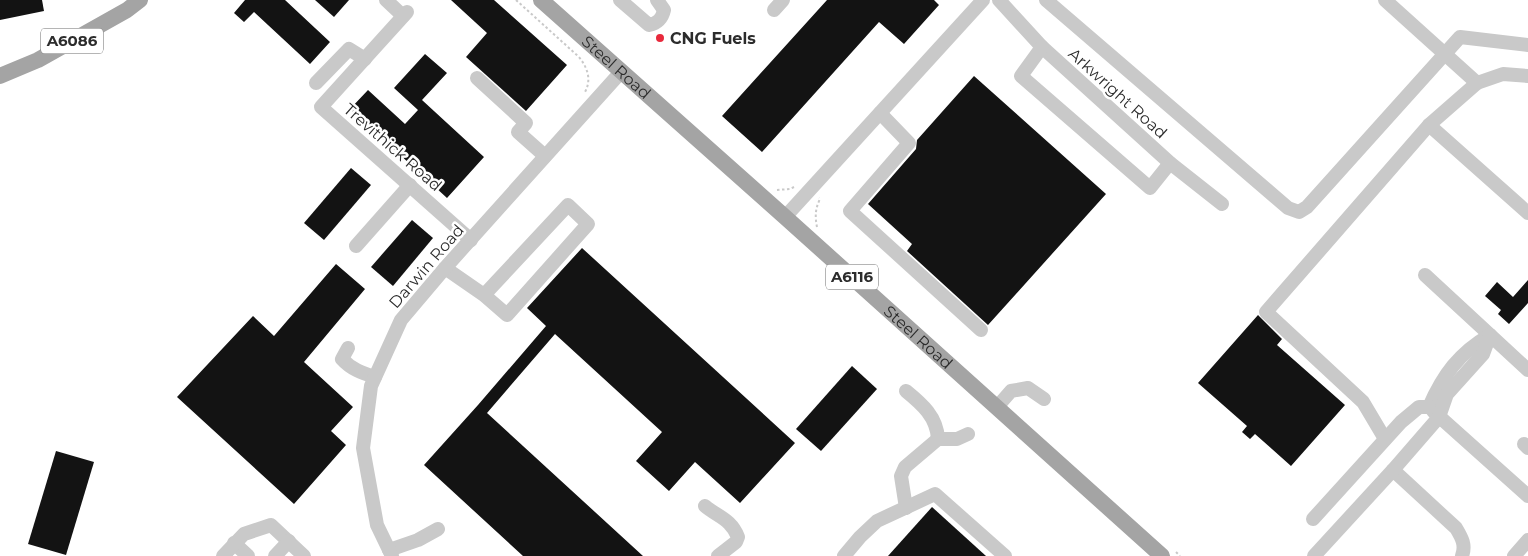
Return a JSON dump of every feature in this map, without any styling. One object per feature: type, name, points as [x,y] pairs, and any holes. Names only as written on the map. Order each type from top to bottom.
[{"type":"main road","name":"A6086","points":[[0,76],[38,60],[127,10],[140,0]]},
{"type":"main road","name":"Steel Road","points":[[541,0],[1162,556]]},
{"type":"street","name":"Trevithick Road","points":[[386,0],[405,14],[321,107],[471,240]]},
{"type":"street","points":[[620,0],[649,25],[657,23],[662,17],[664,10],[657,0]]},
{"type":"street","points":[[785,217],[983,0]]},
{"type":"street","name":"Arkwright Road","points":[[999,0],[1042,47],[1170,163],[1222,204]]},
{"type":"street","points":[[1046,0],[1288,208],[1299,212],[1307,207],[1460,37],[1528,45]]},
{"type":"street","points":[[1385,0],[1477,83]]},
{"type":"street","points":[[1042,47],[1021,76],[1150,188],[1170,163]]},
{"type":"street","points":[[316,83],[349,49],[365,59]]},
{"type":"street","name":"Darwin Road","points":[[391,553],[377,525],[363,448],[370,386],[401,320],[444,268],[621,72]]},
{"type":"street","points":[[1385,439],[1363,402],[1266,312],[1429,125],[1477,83],[1503,74],[1528,76]]},
{"type":"street","points":[[477,78],[526,122],[518,132],[545,156]]},
{"type":"street","points":[[880,113],[909,143],[850,211],[981,330]]},
{"type":"street","points":[[1429,125],[1528,213]]},
{"type":"street","points":[[356,246],[410,185]]},
{"type":"street","points":[[444,268],[484,295],[507,315],[588,224],[568,204],[484,295]]},
{"type":"street","points":[[1425,275],[1528,370]]},
{"type":"street","points":[[1314,556],[1393,470],[1434,412],[1447,372],[1473,345],[1490,335]]},
{"type":"street","points":[[348,348],[342,359],[348,366],[361,373],[375,377]]},
{"type":"street","points":[[997,407],[1012,391],[1028,388],[1044,400]]},
{"type":"street","points":[[906,391],[922,404],[931,416],[938,433],[938,439]]},
{"type":"street","points":[[1313,519],[1401,422],[1419,408],[1434,412],[1528,496]]},
{"type":"street","points":[[906,508],[901,476],[905,467],[938,439],[957,439],[968,434]]},
{"type":"street","points":[[1393,470],[1456,528],[1465,549],[1462,556]]},
{"type":"street","points":[[844,556],[860,537],[878,521],[935,494],[1005,556]]},
{"type":"street","points":[[704,506],[734,527],[738,537],[736,542],[718,556]]},
{"type":"street","points":[[223,556],[244,534],[271,525],[304,556]]},
{"type":"street","points":[[391,553],[438,529]]},
{"type":"street","points":[[1514,556],[1528,540]]},
{"type":"street","points":[[275,556],[288,541]]},
{"type":"street","points":[[234,543],[248,556]]},
{"type":"path","points":[[516,0],[579,56],[589,76],[587,89],[581,99],[590,107]]},
{"type":"building","points":[[0,0],[42,0],[44,11],[0,20]]},
{"type":"building","points":[[245,0],[285,0],[330,42],[310,64],[254,12],[244,22],[234,13]]},
{"type":"building","points":[[315,0],[349,0],[334,17]]},
{"type":"building","points":[[451,0],[494,0],[567,65],[526,111],[466,57],[487,33]]},
{"type":"building","points":[[827,0],[934,0],[939,5],[904,44],[879,22],[762,152],[722,116]]},
{"type":"building","points":[[425,54],[447,73],[422,100],[484,157],[447,198],[350,109],[368,90],[405,124],[418,110],[394,88]]},
{"type":"building","points":[[974,76],[1106,194],[988,325],[907,251],[912,244],[868,204],[916,149],[917,140]]},
{"type":"building","points":[[351,168],[371,185],[324,240],[304,223]]},
{"type":"building","points":[[412,220],[433,238],[393,286],[371,267]]},
{"type":"building","points":[[582,248],[795,443],[740,503],[695,462],[669,491],[636,461],[662,432],[555,334],[487,413],[643,556],[523,556],[424,465],[546,326],[527,308]]},
{"type":"building","points":[[336,264],[365,289],[304,362],[353,407],[331,431],[346,445],[294,504],[177,397],[253,316],[274,336]]},
{"type":"building","points":[[1528,280],[1528,303],[1509,324],[1498,314],[1501,310],[1485,296],[1497,282],[1513,297]]},
{"type":"building","points":[[1258,315],[1282,339],[1277,345],[1345,405],[1291,466],[1255,434],[1250,439],[1242,432],[1247,426],[1198,383]]},
{"type":"building","points":[[852,366],[877,389],[821,451],[796,429]]},
{"type":"building","points":[[56,451],[94,462],[66,555],[28,544]]},
{"type":"building","points":[[932,507],[986,556],[888,556]]},
{"type":"place","name":"CNG Fuels","points":[[660,38]]}]
